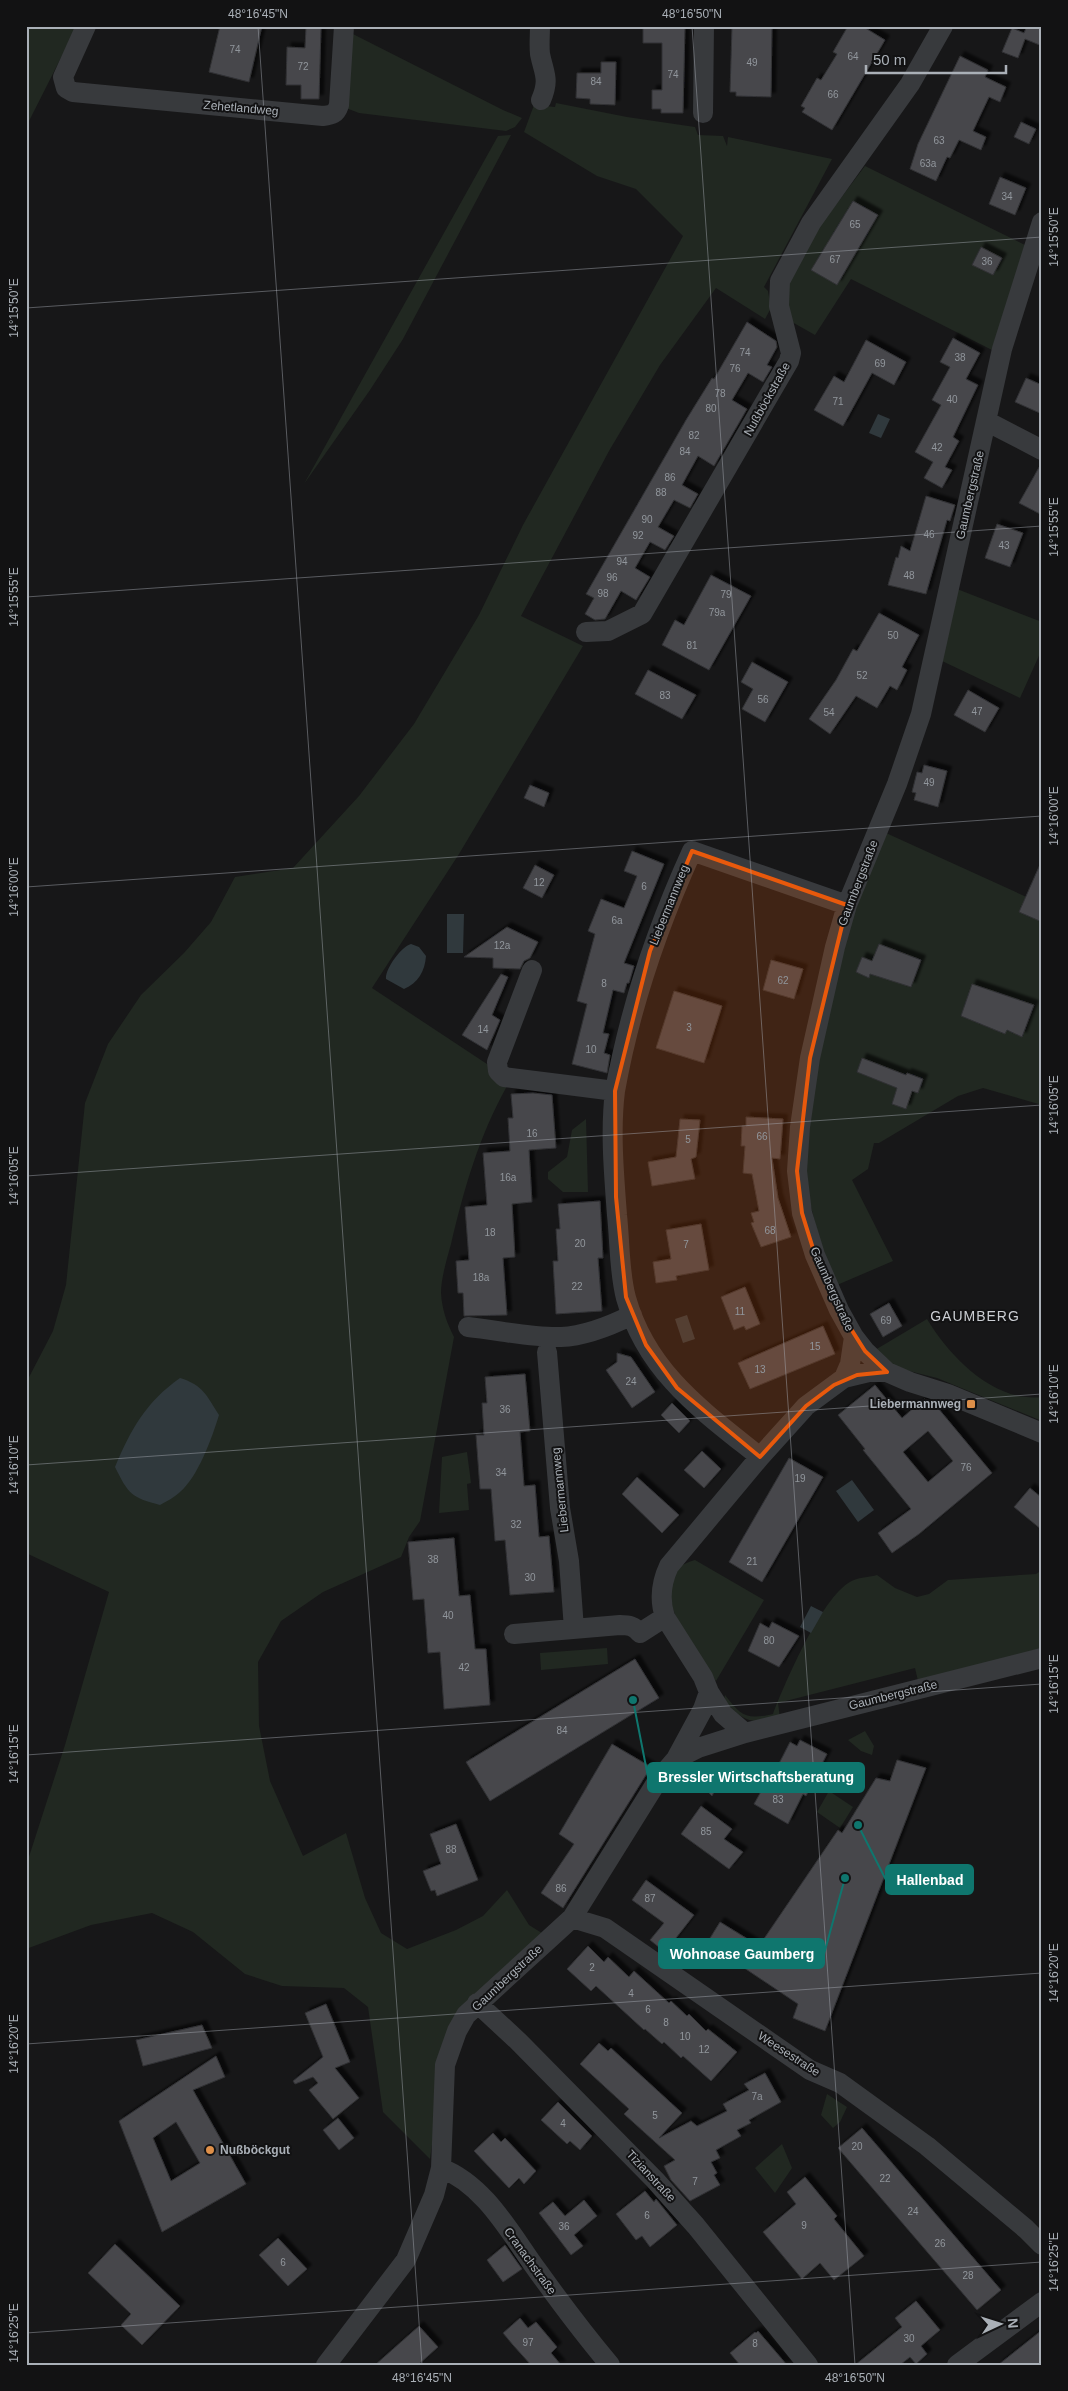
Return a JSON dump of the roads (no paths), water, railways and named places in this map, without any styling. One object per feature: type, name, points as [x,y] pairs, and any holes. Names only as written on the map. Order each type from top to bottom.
[{"type":"street","name":"Zehetlandweg","points":[[86,26],[66,68],[63,82],[66,88],[73,92],[323,116],[332,115],[337,111],[339,105],[344,26]]},
{"type":"street","points":[[540,26],[540,54],[546,72],[546,89],[541,100]]},
{"type":"street","points":[[703,113],[704,26]]},
{"type":"street","name":"Nußböckstraße","points":[[586,632],[608,631],[642,614],[789,362],[791,353],[779,306],[780,281],[811,223],[910,84],[943,26]]},
{"type":"street","name":"Gaumbergstraße","points":[[1042,222],[1002,349],[920,714],[897,784],[847,905],[822,998],[799,1134],[796,1171],[802,1213],[814,1255],[854,1337],[865,1351],[887,1372],[910,1382],[948,1394],[1042,1433]]},
{"type":"street","points":[[986,421],[1042,450]]},
{"type":"street","name":"Liebermannweg","points":[[760,1457],[677,1388],[658,1364],[632,1315],[626,1297],[616,1196],[613,1107],[615,1090],[650,951],[666,907],[692,851],[847,905]]},
{"type":"street","points":[[532,970],[497,1062],[498,1071],[504,1077],[615,1090]]},
{"type":"street","points":[[468,1327],[561,1337],[612,1325],[632,1315]]},
{"type":"street","points":[[844,1378],[850,1364],[854,1337]]},
{"type":"street","name":"Liebermannweg","points":[[547,1352],[560,1508],[569,1561],[574,1629]]},
{"type":"street","points":[[745,1733],[723,1714],[709,1692],[703,1676],[665,1617],[662,1608],[661,1586],[669,1566],[760,1457],[806,1406],[844,1378],[869,1372],[887,1372]]},
{"type":"street","points":[[514,1634],[629,1625],[636,1628],[640,1633],[665,1617]]},
{"type":"street","name":"Gaumbergstraße","points":[[326,2365],[406,2260],[434,2195],[441,2168],[445,2065],[457,2031],[477,2003],[572,1918],[658,1780],[676,1759],[698,1748],[745,1733],[1042,1658]]},
{"type":"street","points":[[676,1759],[703,1709],[709,1692]]},
{"type":"street","name":"Weesestraße","points":[[572,1918],[605,1928],[810,2070],[840,2083],[927,2146],[1026,2229],[1042,2245]]},
{"type":"street","name":"Tizianstraße","points":[[477,2003],[518,2041],[656,2180],[696,2226],[808,2365]]},
{"type":"street","name":"Cranachstraße","points":[[441,2168],[460,2176],[483,2197],[583,2334],[610,2365]]},
{"type":"street","points":[[957,2365],[1042,2302]]},
{"type":"place","name":"Liebermannweg","points":[[971,1404]]},
{"type":"place","name":"Bressler Wirtschaftsberatung","points":[[633,1700]]},
{"type":"place","name":"Hallenbad","points":[[858,1825]]},
{"type":"place","name":"Wohnoase Gaumberg","points":[[845,1878]]},
{"type":"place","name":"Nußböckgut","points":[[210,2150]]},
{"type":"district","name":"GAUMBERG","points":[[975,1316]]}]
